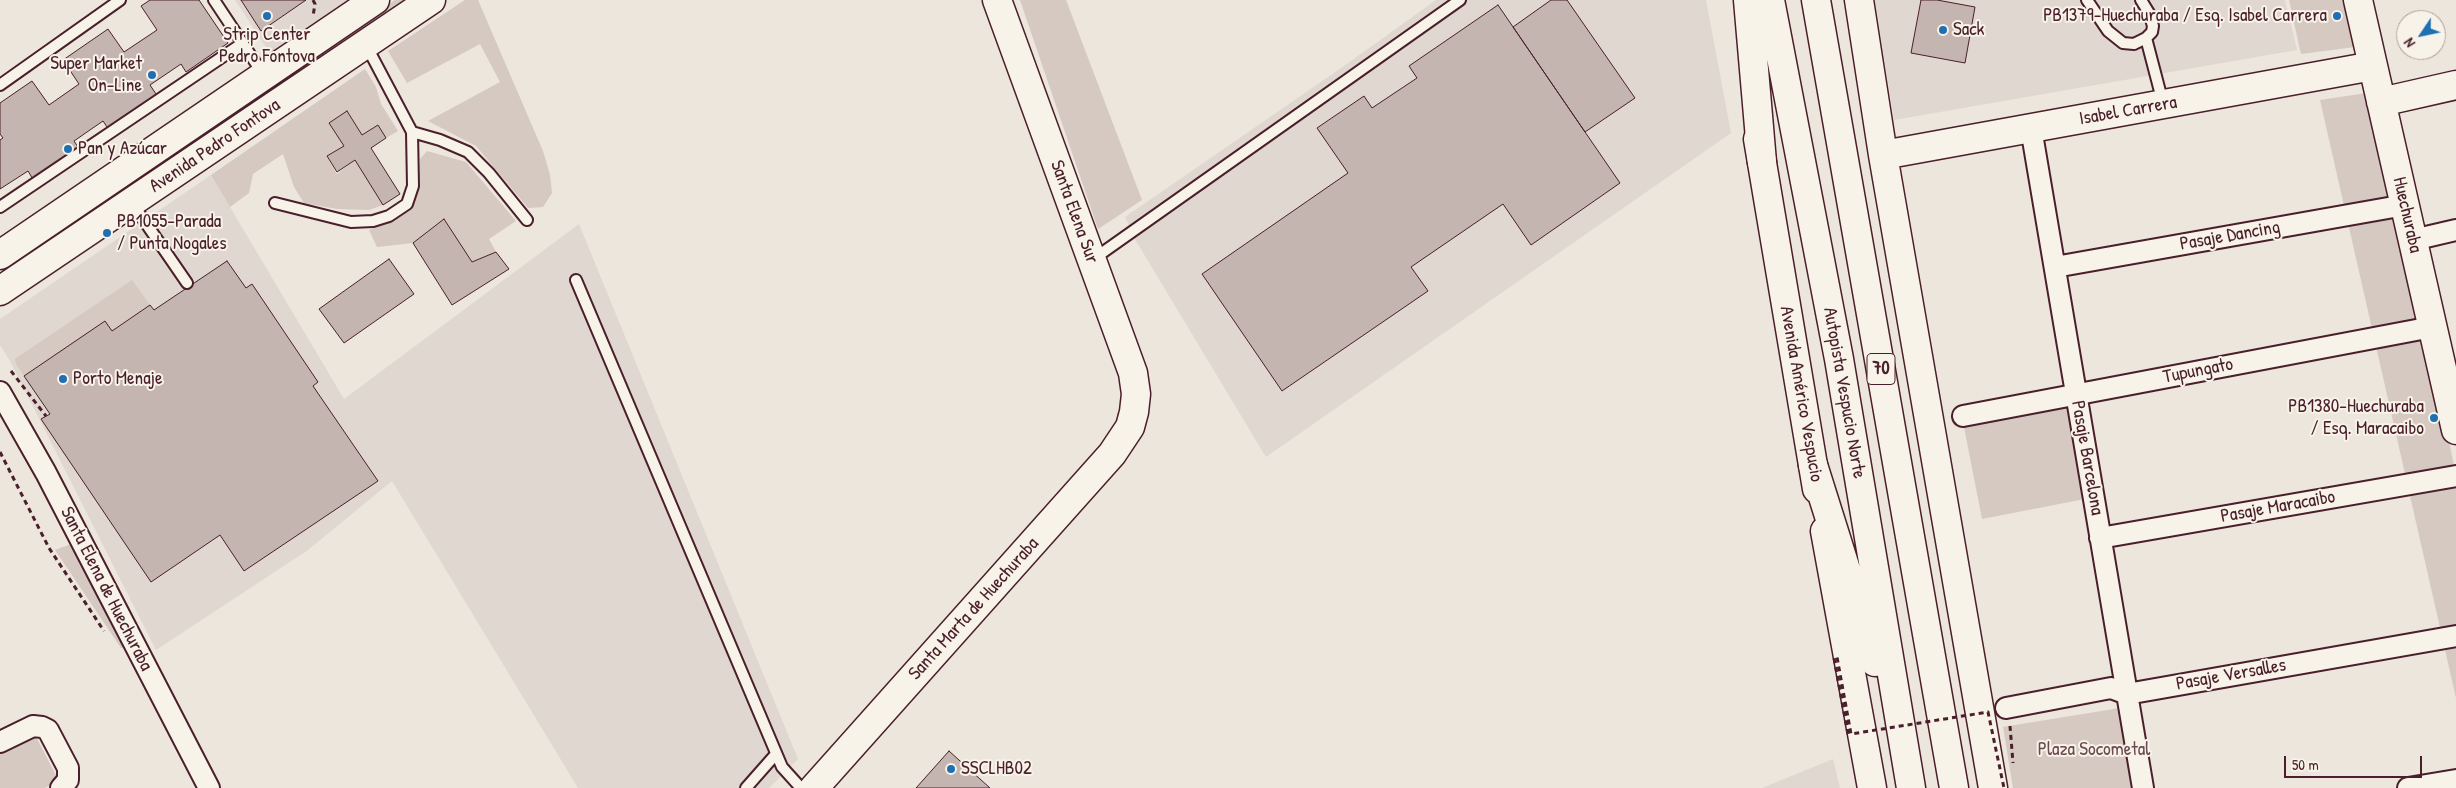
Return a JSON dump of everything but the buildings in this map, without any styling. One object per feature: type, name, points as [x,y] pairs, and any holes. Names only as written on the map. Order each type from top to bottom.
[{"type":"main road","name":"Avenida Pedro Fontova","points":[[0,255],[375,0]]},
{"type":"main road","name":"Avenida Pedro Fontova","points":[[0,292],[431,0]]},
{"type":"main road","name":"Santa Elena Sur","points":[[997,0],[1134,373],[1136,394],[1130,427]]},
{"type":"main road","name":"Avenida Américo Vespucio","points":[[1735,0],[1813,465],[1872,788]]},
{"type":"main road","points":[[1748,0],[1762,162]]},
{"type":"main road","name":"Autopista Vespucio Norte","points":[[1770,0],[1839,359],[1911,788]]},
{"type":"main road","name":"70","points":[[1816,0],[1954,788]]},
{"type":"main road","points":[[1858,0],[1883,155],[1994,788]]},
{"type":"main road","name":"Huechuraba","points":[[2358,0],[2432,328],[2449,366],[2456,430]]},
{"type":"main road","name":"Isabel Carrera","points":[[1883,155],[2373,66]]},
{"type":"main road","points":[[2381,102],[2456,85]]},
{"type":"main road","name":"Santa Marta de Huechuraba","points":[[814,788],[1112,454],[1130,427]]},
{"type":"main road","points":[[1813,465],[1906,760]]},
{"type":"main road","points":[[1936,685],[1966,788]]},
{"type":"street","name":"Pasaje Barcelona","points":[[2031,128],[2143,788]]},
{"type":"street","name":"Pasaje Dancing","points":[[2055,267],[2404,205]]},
{"type":"street","points":[[2412,240],[2456,230]]},
{"type":"street","name":"Tupungato","points":[[1963,416],[2432,328]]},
{"type":"street","name":"Santa Elena de Huechuraba","points":[[0,392],[46,473],[210,788]]},
{"type":"street","name":"Pasaje Maracaibo","points":[[2100,538],[2456,476]]},
{"type":"street","name":"Pasaje Versalles","points":[[2008,716],[2112,688],[2127,694],[2456,636]]},
{"type":"street","points":[[0,742],[33,726],[48,730],[68,768],[68,780],[61,788]]},
{"type":"street","points":[[2408,788],[2456,780]]},
{"type":"lane","points":[[0,84],[120,0]]},
{"type":"lane","points":[[214,0],[264,76]]},
{"type":"lane","points":[[1092,261],[1460,0]]},
{"type":"lane","points":[[2087,0],[2108,30],[2123,43],[2134,44],[2146,38],[2152,32],[2153,26],[2149,13],[2141,0]]},
{"type":"lane","points":[[2146,38],[2163,104]]},
{"type":"lane","points":[[0,207],[243,43]]},
{"type":"lane","points":[[275,202],[350,222],[373,221],[389,216],[407,204],[413,186],[412,132],[366,44]]},
{"type":"lane","points":[[412,132],[440,140],[468,152],[489,173],[528,220]]},
{"type":"lane","points":[[131,202],[187,283]]},
{"type":"lane","points":[[576,280],[782,768],[800,788]]},
{"type":"lane","points":[[746,788],[776,754]]},
{"type":"path","points":[[313,0],[315,4],[312,17],[315,21]]},
{"type":"path","points":[[11,371],[46,416]]},
{"type":"path","points":[[0,452],[50,548],[109,637]]},
{"type":"path","points":[[1848,734],[1834,658],[1837,657],[1851,734],[1988,712],[2004,788]]},
{"type":"path","points":[[2008,716],[2014,770]]},
{"type":"shaded area","points":[[235,0],[353,0],[271,55]]},
{"type":"shaded area","points":[[1436,0],[1706,0],[1731,133],[1266,457],[1136,241],[1125,217]]},
{"type":"shaded area","name":"Sack","points":[[1875,0],[2285,0],[2297,50],[1894,120]]},
{"type":"shaded area","points":[[211,175],[344,399],[579,224],[798,759],[769,788],[578,788],[392,481],[308,550],[156,650],[10,361],[0,345],[0,319]]},
{"type":"shaded area","points":[[1833,759],[1840,788],[1762,788]]},
{"type":"green space","points":[[395,0],[420,0],[14,266],[45,241],[51,233]]},
{"type":"green space","points":[[465,0],[478,0],[543,151],[550,175],[552,193],[543,207],[528,208],[476,146],[428,121],[500,82],[480,44],[407,83],[388,51]]},
{"type":"green space","points":[[1020,0],[1066,0],[1142,200],[1098,229]]},
{"type":"green space","points":[[2289,0],[2343,0],[2355,47],[2301,54]]},
{"type":"green space","points":[[365,69],[376,87],[381,104],[398,131],[386,138],[378,125],[362,135],[347,112],[329,123],[344,146],[327,157],[337,174],[355,160],[383,205],[369,210],[337,209],[304,203],[294,187],[283,154],[253,174],[249,193],[230,207],[211,175]]},
{"type":"green space","points":[[2367,93],[2437,381],[2456,476],[2456,698],[2320,100]]},
{"type":"green space","points":[[427,151],[466,162],[516,221],[489,239],[496,252],[472,262],[444,220],[413,243],[377,247],[369,230],[393,221],[411,210],[419,187],[420,159]]},
{"type":"green space","points":[[132,280],[150,305],[112,331],[24,376],[15,359]]},
{"type":"green space","points":[[2071,401],[2090,498],[1982,519],[1963,422]]},
{"type":"green space","points":[[71,544],[124,647],[121,648],[55,550]]},
{"type":"green space","name":"Plaza Socometal","points":[[2126,707],[2140,788],[2013,788],[2003,727]]},
{"type":"green space","points":[[34,733],[59,781],[45,788],[0,788],[0,751]]},
{"type":"place","name":"Strip Center Pedro Fontova","points":[[267,16]]},
{"type":"place","name":"PB1379-Huechuraba / Esq. Isabel Carrera","points":[[2337,16]]},
{"type":"place","name":"Sack","points":[[1943,30]]},
{"type":"place","name":"Super Market On-Line","points":[[152,75]]},
{"type":"place","name":"Pan y Azúcar","points":[[68,149]]},
{"type":"place","name":"PB1055-Parada / Punta Nogales","points":[[107,233]]},
{"type":"place","name":"Porto Menaje","points":[[63,379]]},
{"type":"place","name":"PB1380-Huechuraba / Esq. Maracaibo","points":[[2434,418]]},
{"type":"place","name":"SSCLHB02","points":[[951,769]]}]
